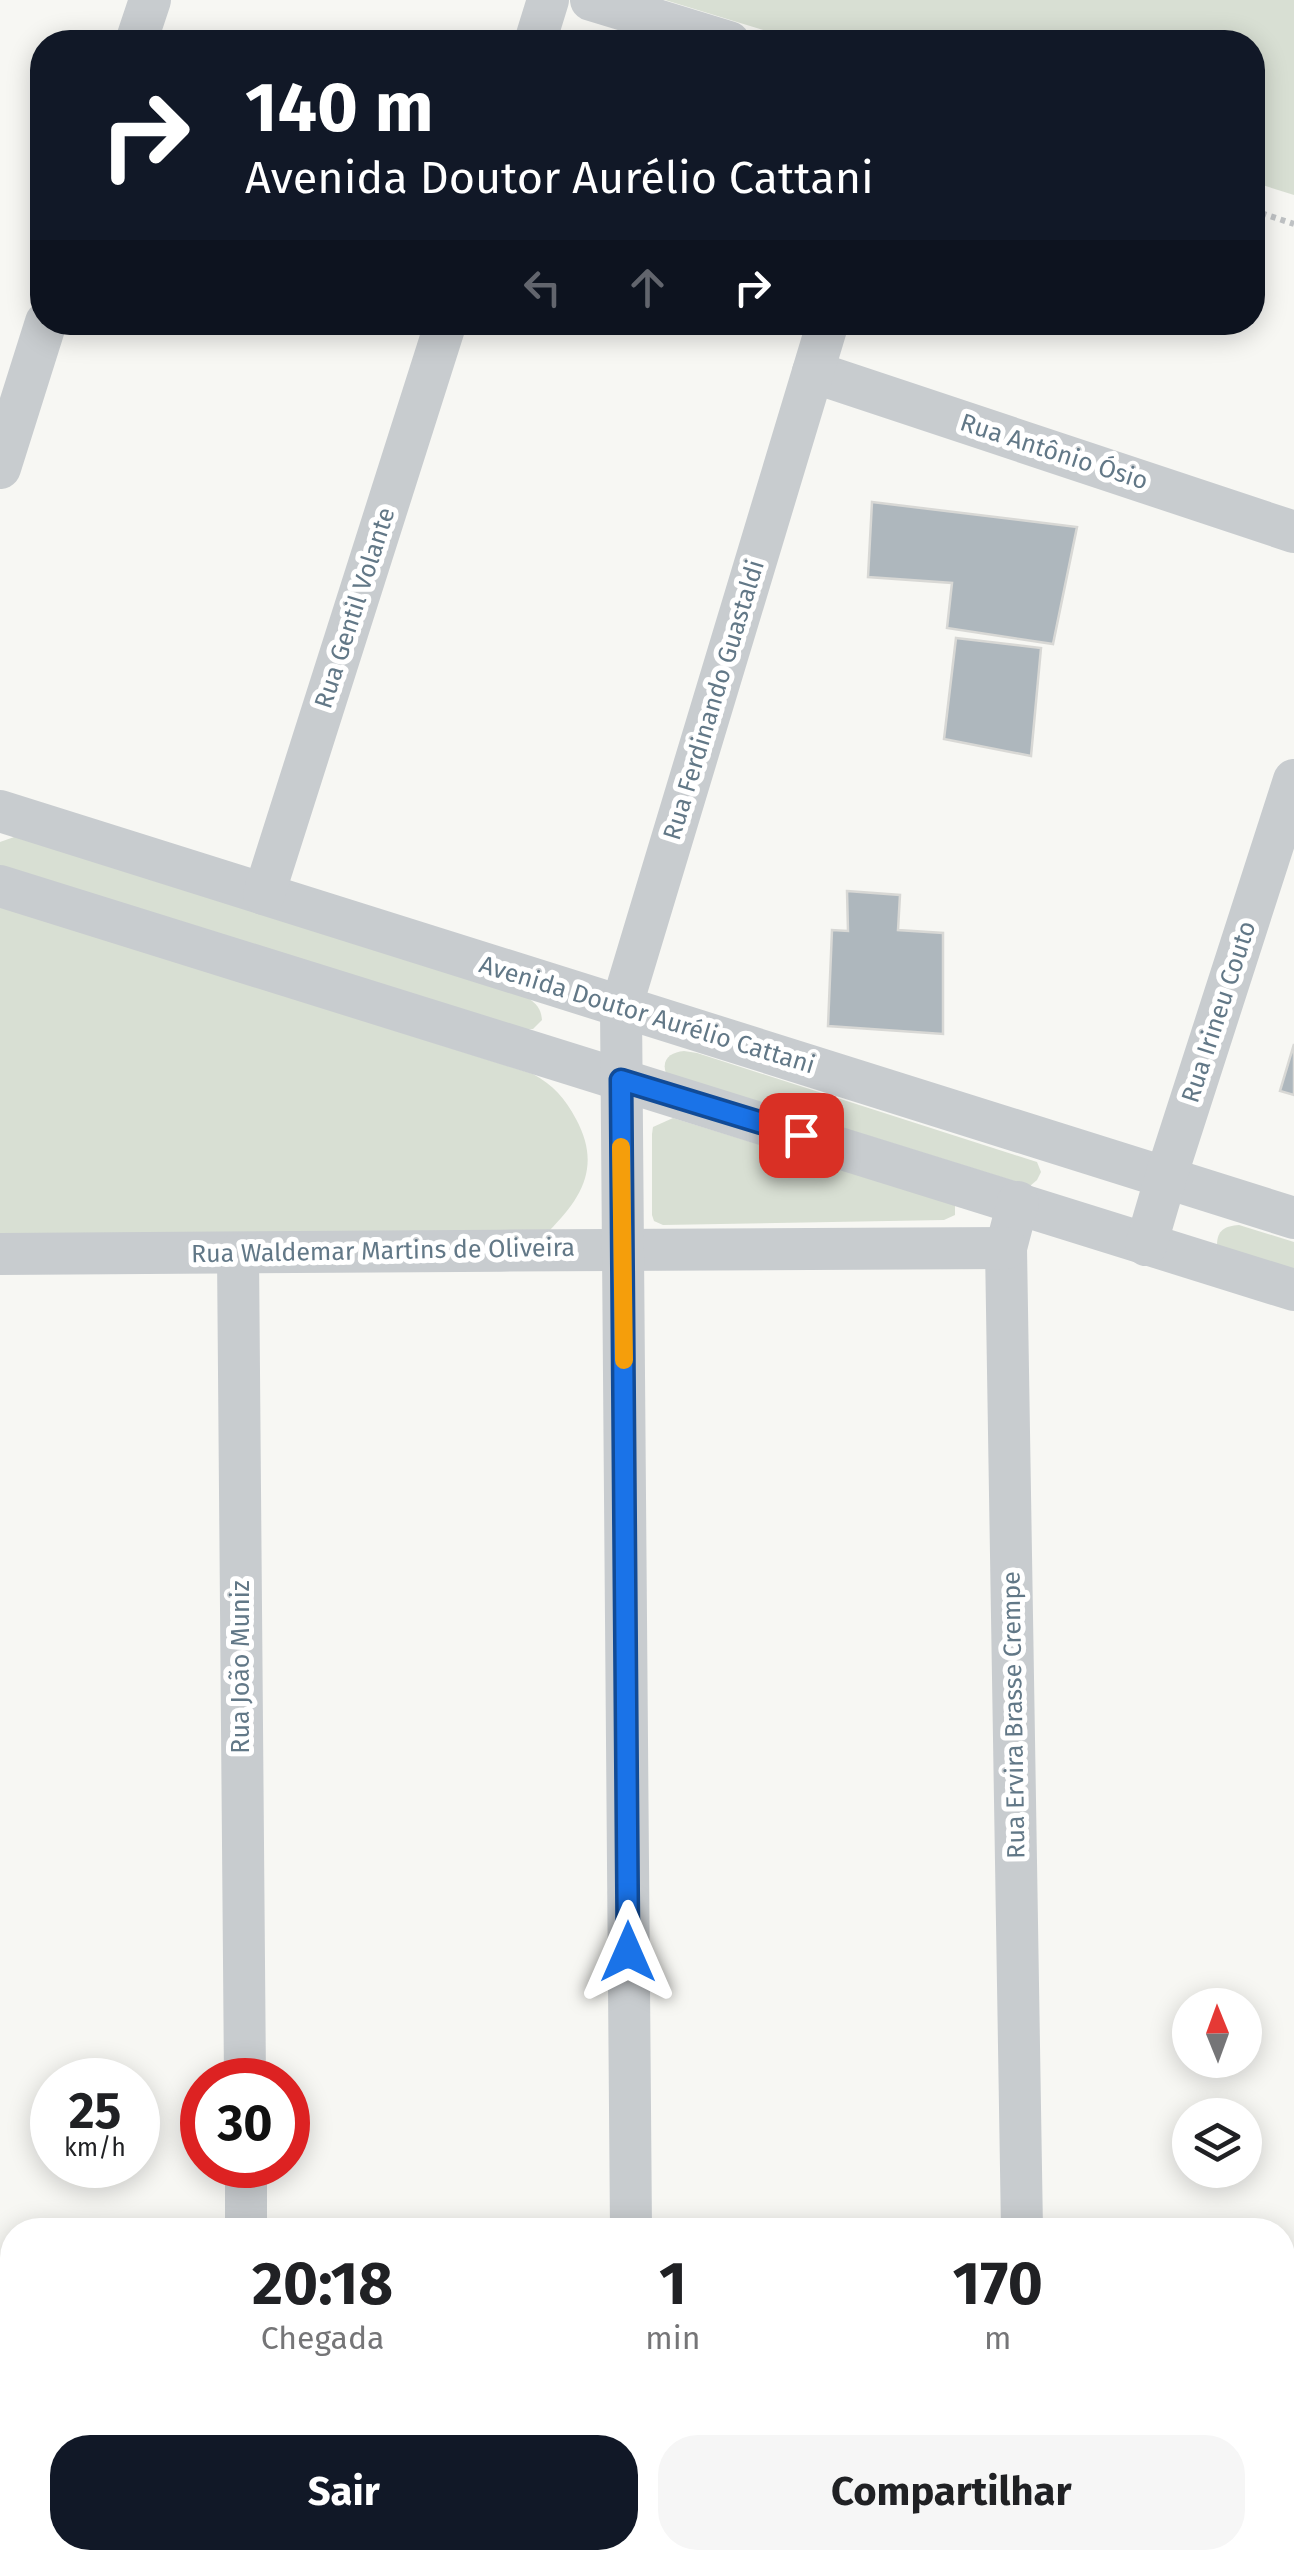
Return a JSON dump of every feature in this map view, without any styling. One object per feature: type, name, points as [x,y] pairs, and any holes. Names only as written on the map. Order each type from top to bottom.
[{"type":"street","points":[[140,30],[150,0]]},
{"type":"street","points":[[539,30],[548,0]]},
{"type":"street","points":[[591,0],[690,30]]},
{"type":"street","points":[[0,468],[42,335]]},
{"type":"street","name":"Rua Gentil Volante","points":[[264,894],[442,335]]},
{"type":"street","name":"Rua Ferdinando Guastaldi","points":[[630,2218],[621,1008],[824,335]]},
{"type":"street","name":"Rua Antônio Ósio","points":[[813,372],[1294,532]]},
{"type":"street","name":"Rua Irineu Couto","points":[[1146,1244],[1294,780]]},
{"type":"street","name":"Avenida Doutor Aurélio Cattani","points":[[0,810],[1294,1218]]},
{"type":"street","points":[[0,886],[1294,1290]]},
{"type":"street","name":"Rua Ervira Brasse Crempe","points":[[1018,1202],[1006,1248],[1022,2218]]},
{"type":"street","name":"Rua Waldemar Martins de Oliveira","points":[[0,1254],[1006,1248]]},
{"type":"street","name":"Rua João Muniz","points":[[238,1254],[245,2058]]},
{"type":"street","points":[[246,2188],[246,2218]]},
{"type":"path","points":[[1265,214],[1294,224]]},
{"type":"shaded area","points":[[665,0],[1294,0],[1294,195],[1265,186],[1265,30],[763,30]]},
{"type":"shaded area","points":[[17,836],[528,998],[538,1007],[542,1020],[533,1029],[520,1030],[0,866],[0,842]]},
{"type":"shaded area","points":[[0,906],[533,1074],[563,1098],[583,1136],[587,1166],[579,1193],[549,1231],[0,1237]]},
{"type":"shaded area","points":[[684,1051],[1037,1162],[1041,1172],[1030,1186],[666,1073],[668,1057]]},
{"type":"shaded area","points":[[673,1118],[955,1205],[955,1215],[944,1220],[663,1225],[654,1221],[652,1215],[652,1134],[653,1127]]},
{"type":"shaded area","points":[[1239,1225],[1294,1242],[1294,1274],[1217,1245],[1223,1230]]},
{"type":"building","points":[[872,502],[1077,527],[1053,644],[947,628],[952,583],[868,577]]},
{"type":"building","points":[[956,638],[1041,648],[1031,756],[944,739]]},
{"type":"building","points":[[847,891],[900,895],[898,930],[943,933],[943,1034],[828,1026],[832,930],[848,931]]},
{"type":"building","points":[[1294,1044],[1294,1095],[1280,1091]]},
{"type":"slow traffic","points":[[621,1147],[624,1360]]},
{"type":"route","points":[[628,1952],[621,1080],[801,1135]]}]
